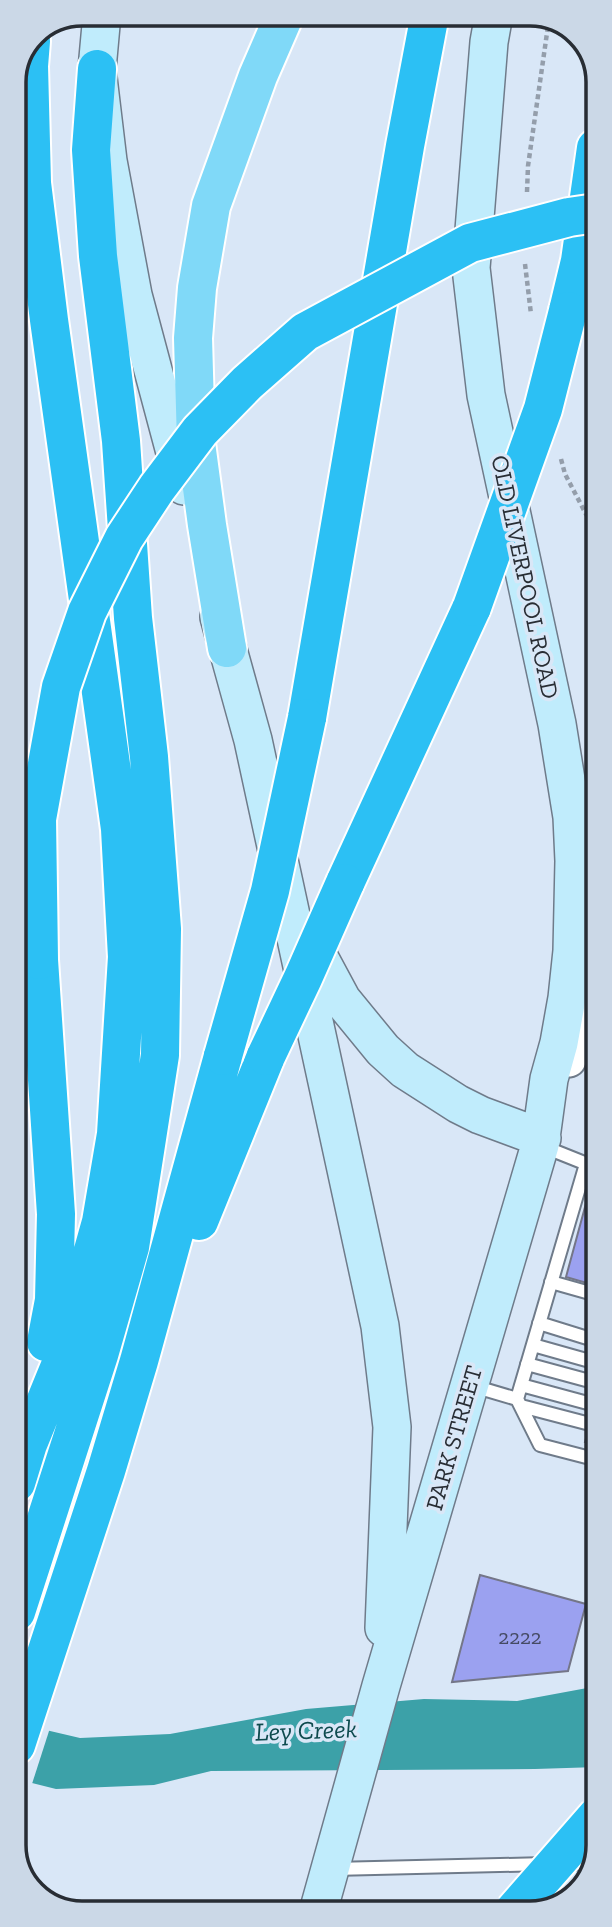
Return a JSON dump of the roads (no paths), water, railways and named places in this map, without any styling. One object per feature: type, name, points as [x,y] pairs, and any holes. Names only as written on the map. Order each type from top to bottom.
[{"type":"highway","points":[[26,1715],[139,1361],[270,891],[307,718],[428,26]]},
{"type":"highway","points":[[26,1450],[62,1361],[101,1222],[116,1134],[127,957],[120,829],[32,183],[29,66]]},
{"type":"highway","points":[[26,1582],[99,1355],[130,1247],[160,1055],[162,929],[152,796],[133,618],[121,441],[97,243],[91,150],[97,69]]},
{"type":"highway","points":[[28,1444],[54,1300],[56,1214],[39,960],[37,819],[61,687],[87,612],[124,538],[200,431],[247,383],[306,331],[470,243],[586,214]]},
{"type":"highway","points":[[139,1361],[266,1056],[472,607],[542,409],[580,261],[586,219]]},
{"type":"highway","points":[[568,311],[586,262]]},
{"type":"highway","points":[[523,1901],[586,1829]]},
{"type":"main road","points":[[101,26],[97,69],[108,161],[133,295],[253,740],[380,1326],[392,1427],[381,1686]]},
{"type":"main road","points":[[227,649],[196,443],[193,338],[197,288],[211,206],[258,76],[280,26]]},
{"type":"main road","name":"OLD LIVERPOOL ROAD","points":[[492,26],[471,268],[486,395],[557,724],[572,817],[575,861],[572,951],[567,998],[545,1104],[541,1142]]},
{"type":"main road","points":[[285,895],[342,1000],[383,1050],[405,1070],[458,1104],[541,1142]]},
{"type":"main road","name":"PARK STREET","points":[[321,1901],[381,1686],[541,1142]]},
{"type":"street","name":"PARK STREET","points":[[541,1142],[559,1096],[586,1005]]},
{"type":"lane","points":[[541,1142],[586,1163]]},
{"type":"lane","points":[[586,1183],[551,1282],[521,1385],[519,1402],[540,1445],[586,1457]]},
{"type":"lane","points":[[551,1282],[586,1292]]},
{"type":"lane","points":[[539,1324],[586,1338]]},
{"type":"lane","points":[[533,1345],[586,1360]]},
{"type":"lane","points":[[527,1364],[586,1380]]},
{"type":"lane","points":[[470,1385],[586,1423]]},
{"type":"lane","points":[[521,1385],[586,1403]]},
{"type":"lane","points":[[330,1869],[583,1863]]},
{"type":"water","name":"Ley Creek","points":[[586,1688],[586,1767],[211,1771],[154,1785],[56,1789],[26,1782],[26,1725],[80,1738],[170,1734],[306,1709],[424,1699],[517,1701]]}]
